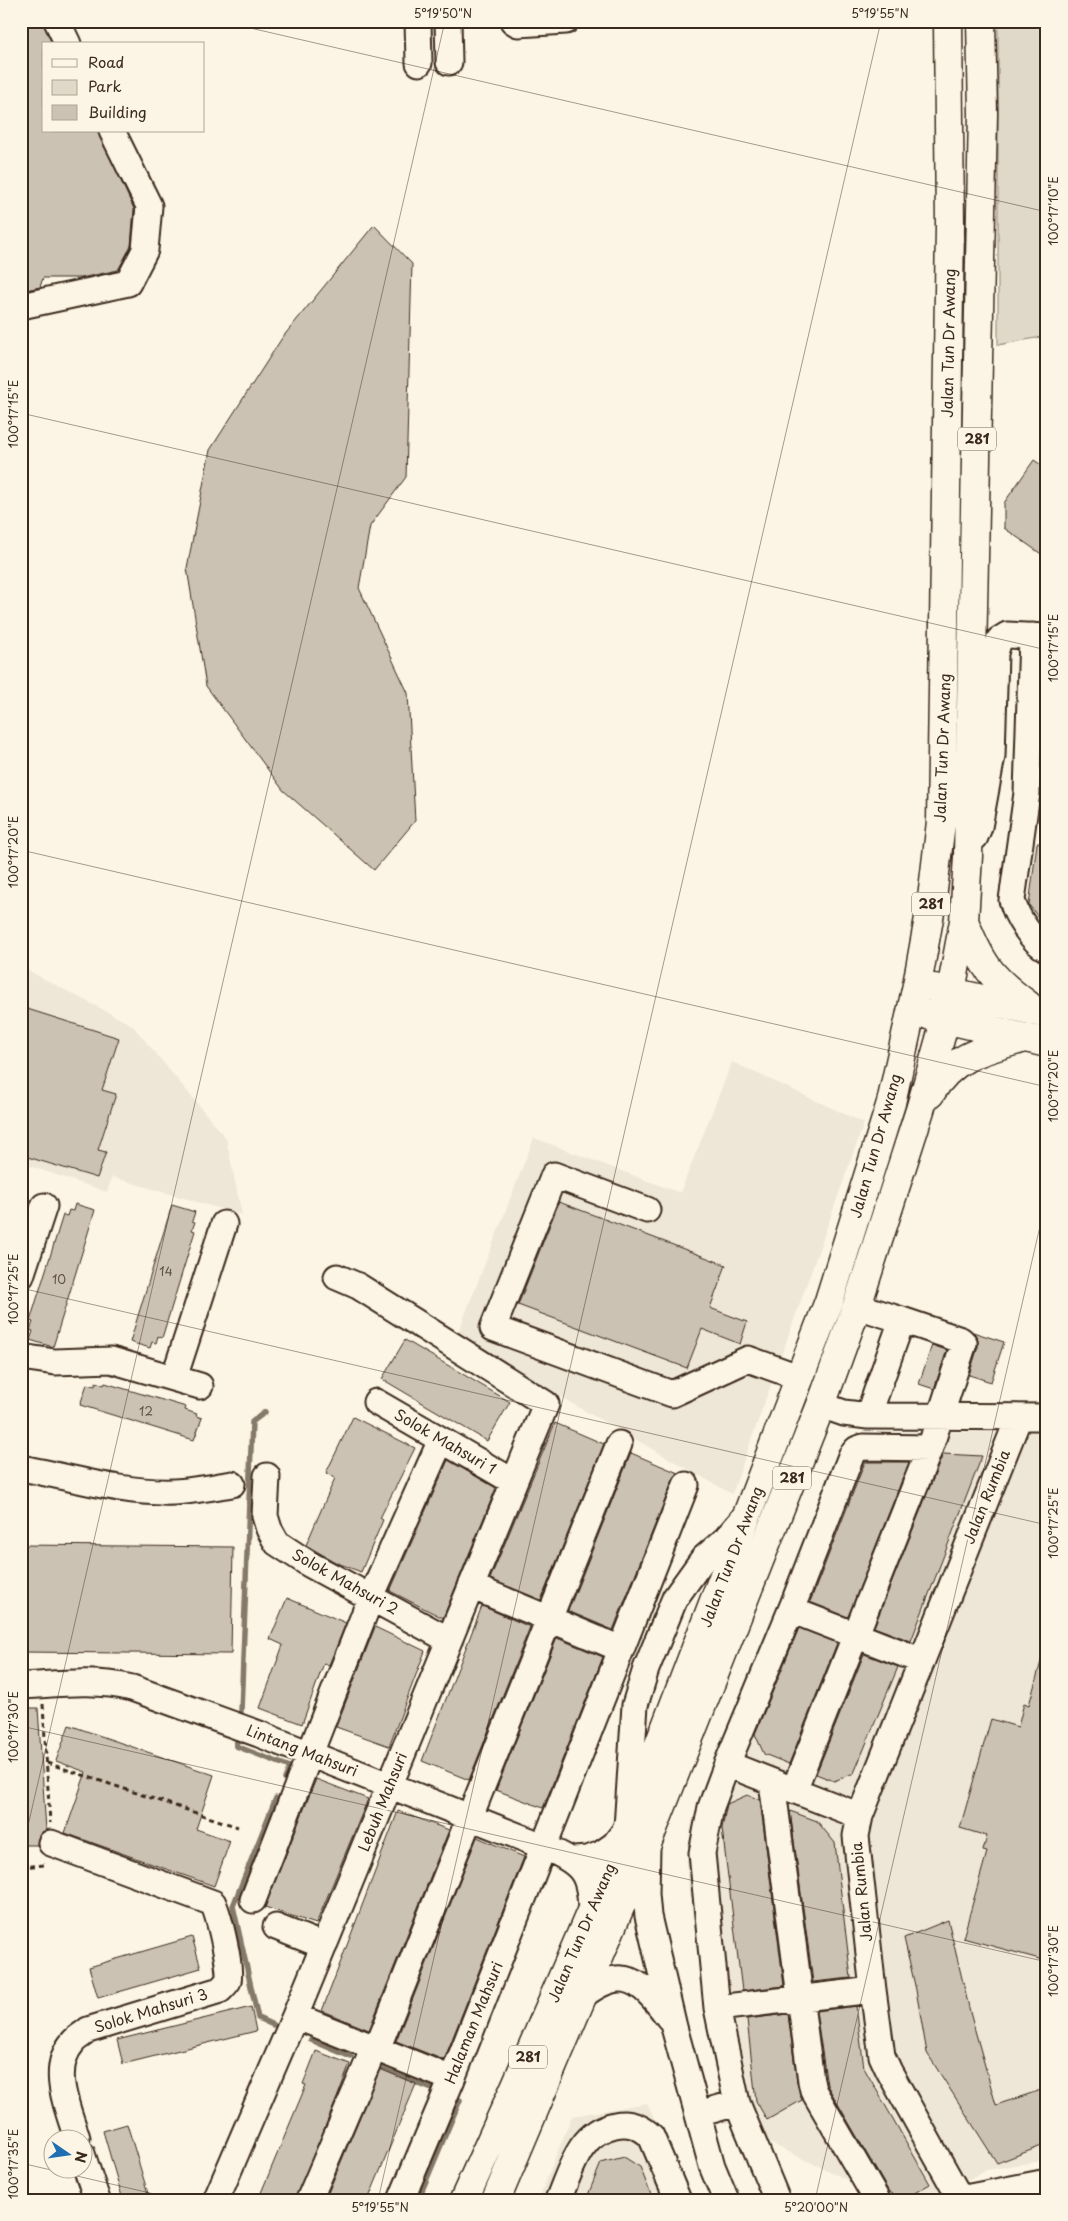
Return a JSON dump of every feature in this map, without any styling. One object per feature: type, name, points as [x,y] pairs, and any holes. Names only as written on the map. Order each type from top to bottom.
[{"type":"main road","name":"Jalan Tun Dr Awang","points":[[496,2200],[582,1996],[749,1512],[829,1301],[890,1103],[912,1011],[931,907],[942,822],[950,226],[948,21]]},
{"type":"main road","name":"Jalan Tun Dr Awang","points":[[464,2200],[591,1914],[637,1834],[821,1405],[857,1306],[920,1110],[946,1018],[964,921],[968,856],[983,132],[981,21]]},
{"type":"main road","points":[[964,921],[984,965],[1002,986],[1041,1012]]},
{"type":"main road","points":[[917,985],[1041,1012]]},
{"type":"main road","points":[[912,1011],[1038,1040]]},
{"type":"main road","points":[[920,1110],[937,1082],[952,1066],[965,1057],[1038,1040]]},
{"type":"street","points":[[57,21],[67,42]]},
{"type":"street","points":[[418,21],[419,64]]},
{"type":"street","points":[[448,21],[449,62]]},
{"type":"street","points":[[513,21],[518,24],[566,21]]},
{"type":"street","points":[[21,306],[128,283],[145,250],[150,206],[113,132]]},
{"type":"street","points":[[968,856],[979,826],[992,756],[995,653],[999,640],[1007,634],[1039,636],[1028,793],[1012,900],[1014,908],[1039,945],[1047,950]]},
{"type":"street","points":[[647,1210],[554,1175],[493,1328],[672,1394],[748,1359],[801,1378]]},
{"type":"street","points":[[21,1276],[44,1206]]},
{"type":"street","points":[[174,1378],[224,1224]]},
{"type":"street","name":"Lebuh Mahsuri","points":[[216,2200],[295,2016],[546,1404],[358,1286],[337,1277]]},
{"type":"street","points":[[857,1306],[961,1340],[964,1343],[930,1448],[856,1635],[783,1786],[799,1999],[810,2081],[877,2200]]},
{"type":"street","points":[[868,1416],[902,1320]]},
{"type":"street","points":[[21,1357],[55,1362],[111,1360],[200,1386]]},
{"type":"street","name":"Solok Mahsuri 1","points":[[376,1402],[514,1482]]},
{"type":"street","points":[[821,1405],[844,1412],[868,1416],[939,1417],[1039,1413]]},
{"type":"street","name":"Jalan Rumbia","points":[[1039,1413],[922,1661],[860,1816],[856,1836],[872,1990],[882,2056],[888,2071],[961,2199],[1047,2182]]},
{"type":"street","points":[[253,1900],[371,1596],[441,1440]]},
{"type":"street","points":[[309,2200],[375,2048],[470,1817],[619,1444]]},
{"type":"street","points":[[777,2200],[737,2103],[717,2008],[705,1905],[702,1853],[711,1807],[851,1456],[863,1447],[930,1448]]},
{"type":"street","points":[[21,1468],[145,1491],[202,1490],[232,1484]]},
{"type":"street","name":"Solok Mahsuri 2","points":[[267,1476],[265,1516],[268,1529],[277,1542],[289,1552],[449,1640]]},
{"type":"street","points":[[543,1846],[686,1485]]},
{"type":"street","points":[[726,2200],[712,2166],[674,2027],[648,1916],[637,1834],[634,1705],[646,1669],[675,1598],[703,1560],[726,1539],[749,1512]]},
{"type":"street","points":[[471,1586],[621,1649]]},
{"type":"street","points":[[791,1610],[922,1661]]},
{"type":"street","name":"Lintang Mahsuri","points":[[32,1686],[92,1682],[111,1683],[132,1688],[390,1785],[574,1860]]},
{"type":"street","points":[[727,1764],[860,1816]]},
{"type":"street","points":[[574,1860],[588,1859],[601,1854],[614,1845],[637,1834]]},
{"type":"street","name":"Solok Mahsuri 3","points":[[51,1843],[213,1904],[218,1914],[229,1972],[228,1982],[220,1990],[88,2030],[72,2042],[62,2063],[61,2087],[75,2128]]},
{"type":"street","name":"Halaman Mahsuri","points":[[401,2200],[452,2079],[543,1846]]},
{"type":"street","points":[[574,1860],[584,1874],[591,1890],[591,1914]]},
{"type":"street","points":[[276,1926],[324,1946]]},
{"type":"street","points":[[582,1996],[608,1981],[623,1980],[639,1985],[651,1993],[674,2027]]},
{"type":"street","points":[[717,2008],[872,1990]]},
{"type":"street","points":[[295,2016],[452,2079]]},
{"type":"street","points":[[698,2114],[737,2103]]},
{"type":"street","points":[[558,2200],[584,2144],[591,2134],[605,2127],[618,2124],[637,2126],[651,2136],[678,2200]]},
{"type":"street","points":[[90,2178],[97,2200]]},
{"type":"path","points":[[32,1686],[47,1763],[51,1843]]},
{"type":"path","points":[[47,1763],[238,1827]]},
{"type":"shaded area","points":[[25,969],[132,1025],[226,1138],[242,1215],[112,1177],[107,1192],[21,1163],[21,970]]},
{"type":"shaded area","points":[[732,1062],[864,1123],[732,1494],[456,1338],[534,1138],[680,1193]]},
{"type":"shaded area","points":[[1047,1430],[1047,2160],[987,2170],[927,2200],[889,2200],[726,2122],[690,1902],[686,1865],[691,1826],[839,1447],[885,1434]]},
{"type":"shaded area","points":[[647,2103],[689,2200],[538,2200],[572,2116]]},
{"type":"green space","points":[[998,21],[1047,21],[1047,336],[998,345]]},
{"type":"building","points":[[21,21],[43,23],[51,42],[42,42],[42,132],[98,132],[134,209],[131,246],[118,270],[81,278],[43,278],[40,287],[21,291]]},
{"type":"building","points":[[374,225],[412,264],[406,477],[370,526],[359,588],[408,693],[415,821],[374,870],[283,790],[206,686],[187,568],[210,450],[282,338]]},
{"type":"building","points":[[1034,460],[1047,469],[1047,558],[1004,528],[1004,503]]},
{"type":"building","points":[[1037,843],[1047,843],[1047,929],[1029,905]]},
{"type":"building","points":[[21,1007],[119,1038],[102,1090],[116,1094],[98,1150],[106,1152],[97,1178],[21,1155]]},
{"type":"building","points":[[559,1202],[726,1265],[710,1308],[747,1322],[740,1344],[702,1329],[687,1368],[518,1305]]},
{"type":"building","points":[[75,1204],[95,1210],[53,1347],[30,1340],[33,1331],[30,1330],[33,1322],[30,1321],[63,1215],[67,1216],[69,1210],[73,1211]]},
{"type":"building","points":[[172,1205],[195,1212],[192,1221],[195,1222],[192,1230],[195,1231],[162,1338],[158,1336],[156,1343],[152,1342],[150,1348],[130,1342]]},
{"type":"building","points":[[973,1332],[1004,1342],[991,1382],[969,1375],[978,1347],[978,1339]]},
{"type":"building","points":[[405,1340],[510,1402],[487,1441],[382,1379]]},
{"type":"building","points":[[932,1345],[947,1350],[934,1389],[919,1384]]},
{"type":"building","points":[[96,1382],[186,1407],[185,1410],[202,1418],[194,1440],[80,1405],[87,1384],[95,1386]]},
{"type":"building","points":[[353,1417],[415,1448],[380,1518],[383,1520],[361,1572],[335,1562],[306,1545],[335,1478],[326,1473]]},
{"type":"building","points":[[555,1423],[604,1444],[541,1600],[490,1579]]},
{"type":"building","points":[[631,1453],[678,1473],[673,1480],[613,1630],[568,1611]]},
{"type":"building","points":[[943,1454],[982,1456],[911,1641],[874,1627]]},
{"type":"building","points":[[448,1460],[496,1488],[443,1618],[390,1591]]},
{"type":"building","points":[[865,1462],[909,1462],[848,1617],[810,1602]]},
{"type":"building","points":[[21,1545],[233,1547],[231,1654],[21,1652]]},
{"type":"building","points":[[287,1598],[346,1623],[329,1665],[324,1663],[302,1724],[260,1708],[283,1645],[270,1639]]},
{"type":"building","points":[[482,1606],[530,1627],[469,1780],[422,1761]]},
{"type":"building","points":[[375,1627],[425,1651],[389,1746],[336,1727]]},
{"type":"building","points":[[799,1628],[837,1643],[789,1764],[764,1754],[755,1734]]},
{"type":"building","points":[[557,1638],[603,1657],[543,1808],[496,1790]]},
{"type":"building","points":[[864,1654],[898,1667],[854,1773],[834,1781],[816,1774]]},
{"type":"building","points":[[1042,1658],[1047,1658],[1047,1961],[963,1938],[987,1852],[983,1851],[987,1836],[960,1828],[991,1719],[1018,1727],[1024,1703],[1029,1705]]},
{"type":"building","points":[[21,1708],[38,1708],[46,1830],[38,1838],[37,1845],[21,1845]]},
{"type":"building","points":[[69,1725],[214,1775],[196,1829],[230,1841],[214,1886],[65,1833],[86,1772],[56,1761]]},
{"type":"building","points":[[316,1779],[368,1799],[316,1924],[265,1907]]},
{"type":"building","points":[[747,1795],[760,1800],[784,1986],[742,1991],[722,1828],[727,1804]]},
{"type":"building","points":[[398,1811],[449,1830],[369,2030],[322,2011]]},
{"type":"building","points":[[790,1811],[817,1821],[835,1843],[851,1978],[813,1982]]},
{"type":"building","points":[[477,1837],[524,1857],[444,2060],[396,2041]]},
{"type":"building","points":[[948,1920],[971,2016],[996,2105],[1047,2088],[1047,2144],[997,2163],[927,2053],[916,1990],[904,1938]]},
{"type":"building","points":[[192,1937],[201,1968],[98,1998],[89,1967]]},
{"type":"building","points":[[856,2006],[864,2068],[930,2184],[904,2199],[889,2192],[827,2085],[816,2011]]},
{"type":"building","points":[[251,2007],[256,2031],[123,2064],[117,2040]]},
{"type":"building","points":[[788,2014],[797,2083],[802,2100],[767,2120],[756,2101],[747,2019]]},
{"type":"building","points":[[316,2051],[350,2064],[337,2098],[295,2200],[258,2200],[306,2085],[303,2084]]},
{"type":"building","points":[[380,2069],[416,2084],[368,2200],[325,2200]]},
{"type":"building","points":[[127,2124],[150,2200],[123,2200],[103,2131]]},
{"type":"building","points":[[624,2157],[640,2167],[653,2200],[586,2200],[601,2163]]},
{"type":"waterway","points":[[241,1712],[252,1422],[265,1412]]},
{"type":"waterway","points":[[237,1741],[236,1746],[290,1767],[285,1779]]},
{"type":"waterway","points":[[273,2025],[258,2018],[233,1906],[276,1798]]},
{"type":"waterway","points":[[311,2040],[351,2057]]},
{"type":"waterway","points":[[375,2067],[432,2089]]},
{"type":"waterway","points":[[418,2200],[460,2100]]}]
